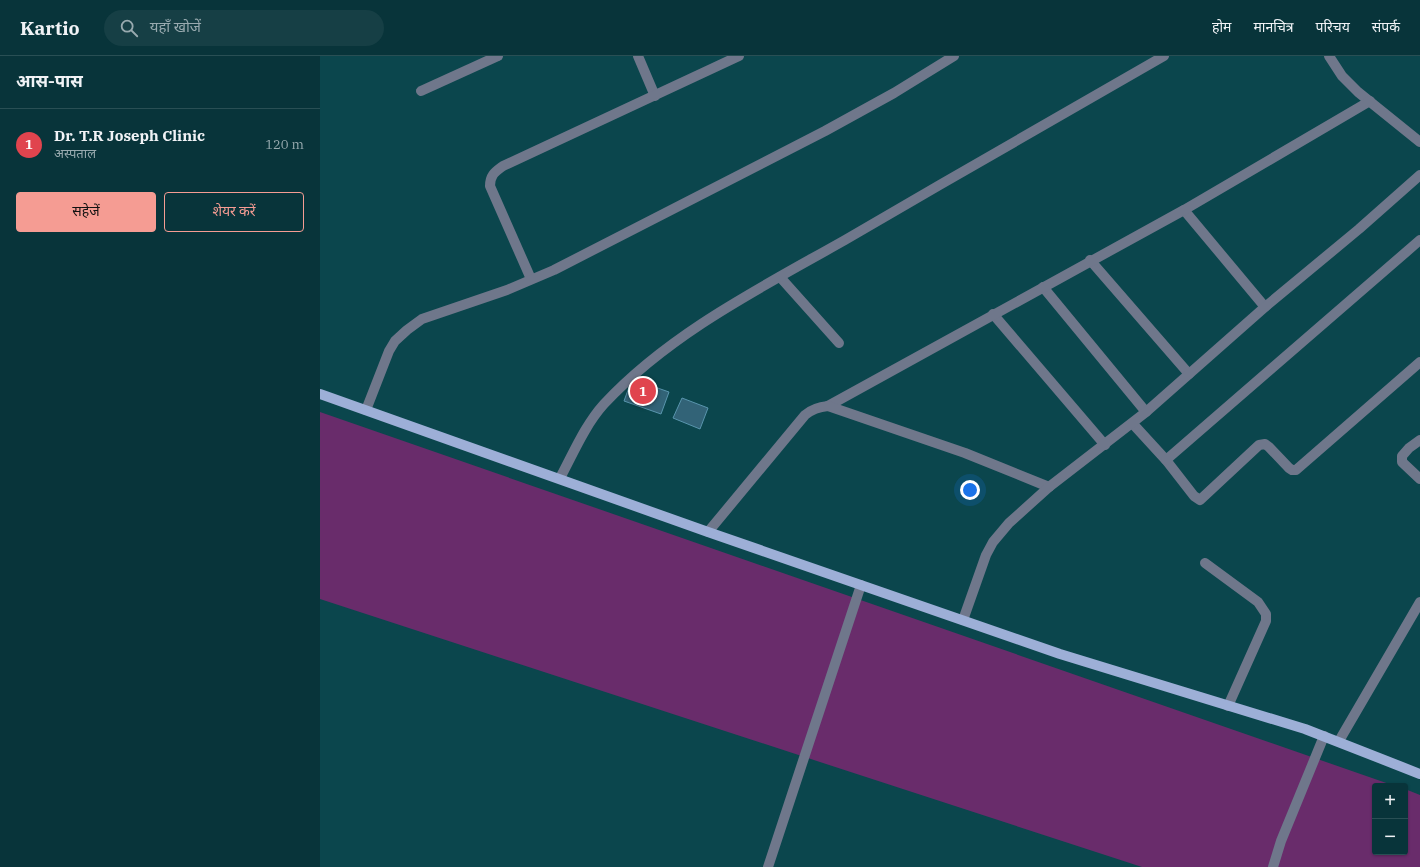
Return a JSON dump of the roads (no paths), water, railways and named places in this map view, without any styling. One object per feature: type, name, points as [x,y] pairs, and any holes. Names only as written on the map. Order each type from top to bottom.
[{"type":"main road","points":[[320,394],[560,478],[708,532],[1060,654],[1339,741],[1420,774]]},
{"type":"street","points":[[421,91],[498,56]]},
{"type":"street","points":[[638,56],[655,96]]},
{"type":"street","points":[[531,279],[490,186],[490,178],[504,166],[739,56]]},
{"type":"street","points":[[366,410],[395,341],[422,319],[507,290],[554,270],[824,131],[894,93],[954,56]]},
{"type":"street","points":[[560,478],[589,424],[603,405],[636,372],[710,320],[780,277],[1164,56]]},
{"type":"street","points":[[1329,56],[1342,76],[1358,92],[1420,142]]},
{"type":"street","points":[[708,532],[805,415],[811,410],[828,406],[1090,260],[1184,210],[1370,101]]},
{"type":"street","points":[[963,620],[986,555],[993,542],[1009,523],[1049,487],[1133,424],[1265,307],[1359,230],[1420,175]]},
{"type":"street","points":[[1184,210],[1265,307]]},
{"type":"street","points":[[1166,460],[1420,240]]},
{"type":"street","points":[[1090,260],[1190,374]]},
{"type":"street","points":[[780,277],[839,343]]},
{"type":"street","points":[[1043,287],[1146,412]]},
{"type":"street","points":[[993,314],[1105,445]]},
{"type":"street","points":[[1133,424],[1166,460],[1194,496],[1200,500],[1259,445],[1265,444],[1289,468],[1296,470],[1420,362]]},
{"type":"street","points":[[828,406],[965,453],[1049,487]]},
{"type":"street","points":[[1420,440],[1409,448],[1402,456],[1402,462],[1420,479]]},
{"type":"street","points":[[1205,563],[1258,602],[1266,614],[1266,620],[1228,706]]},
{"type":"street","points":[[768,867],[861,585]]},
{"type":"street","points":[[1339,741],[1420,602]]},
{"type":"street","points":[[1273,867],[1281,841],[1324,736]]},
{"type":"place","name":"Dr. T.R Joseph Clinic","points":[[643,391]]}]
